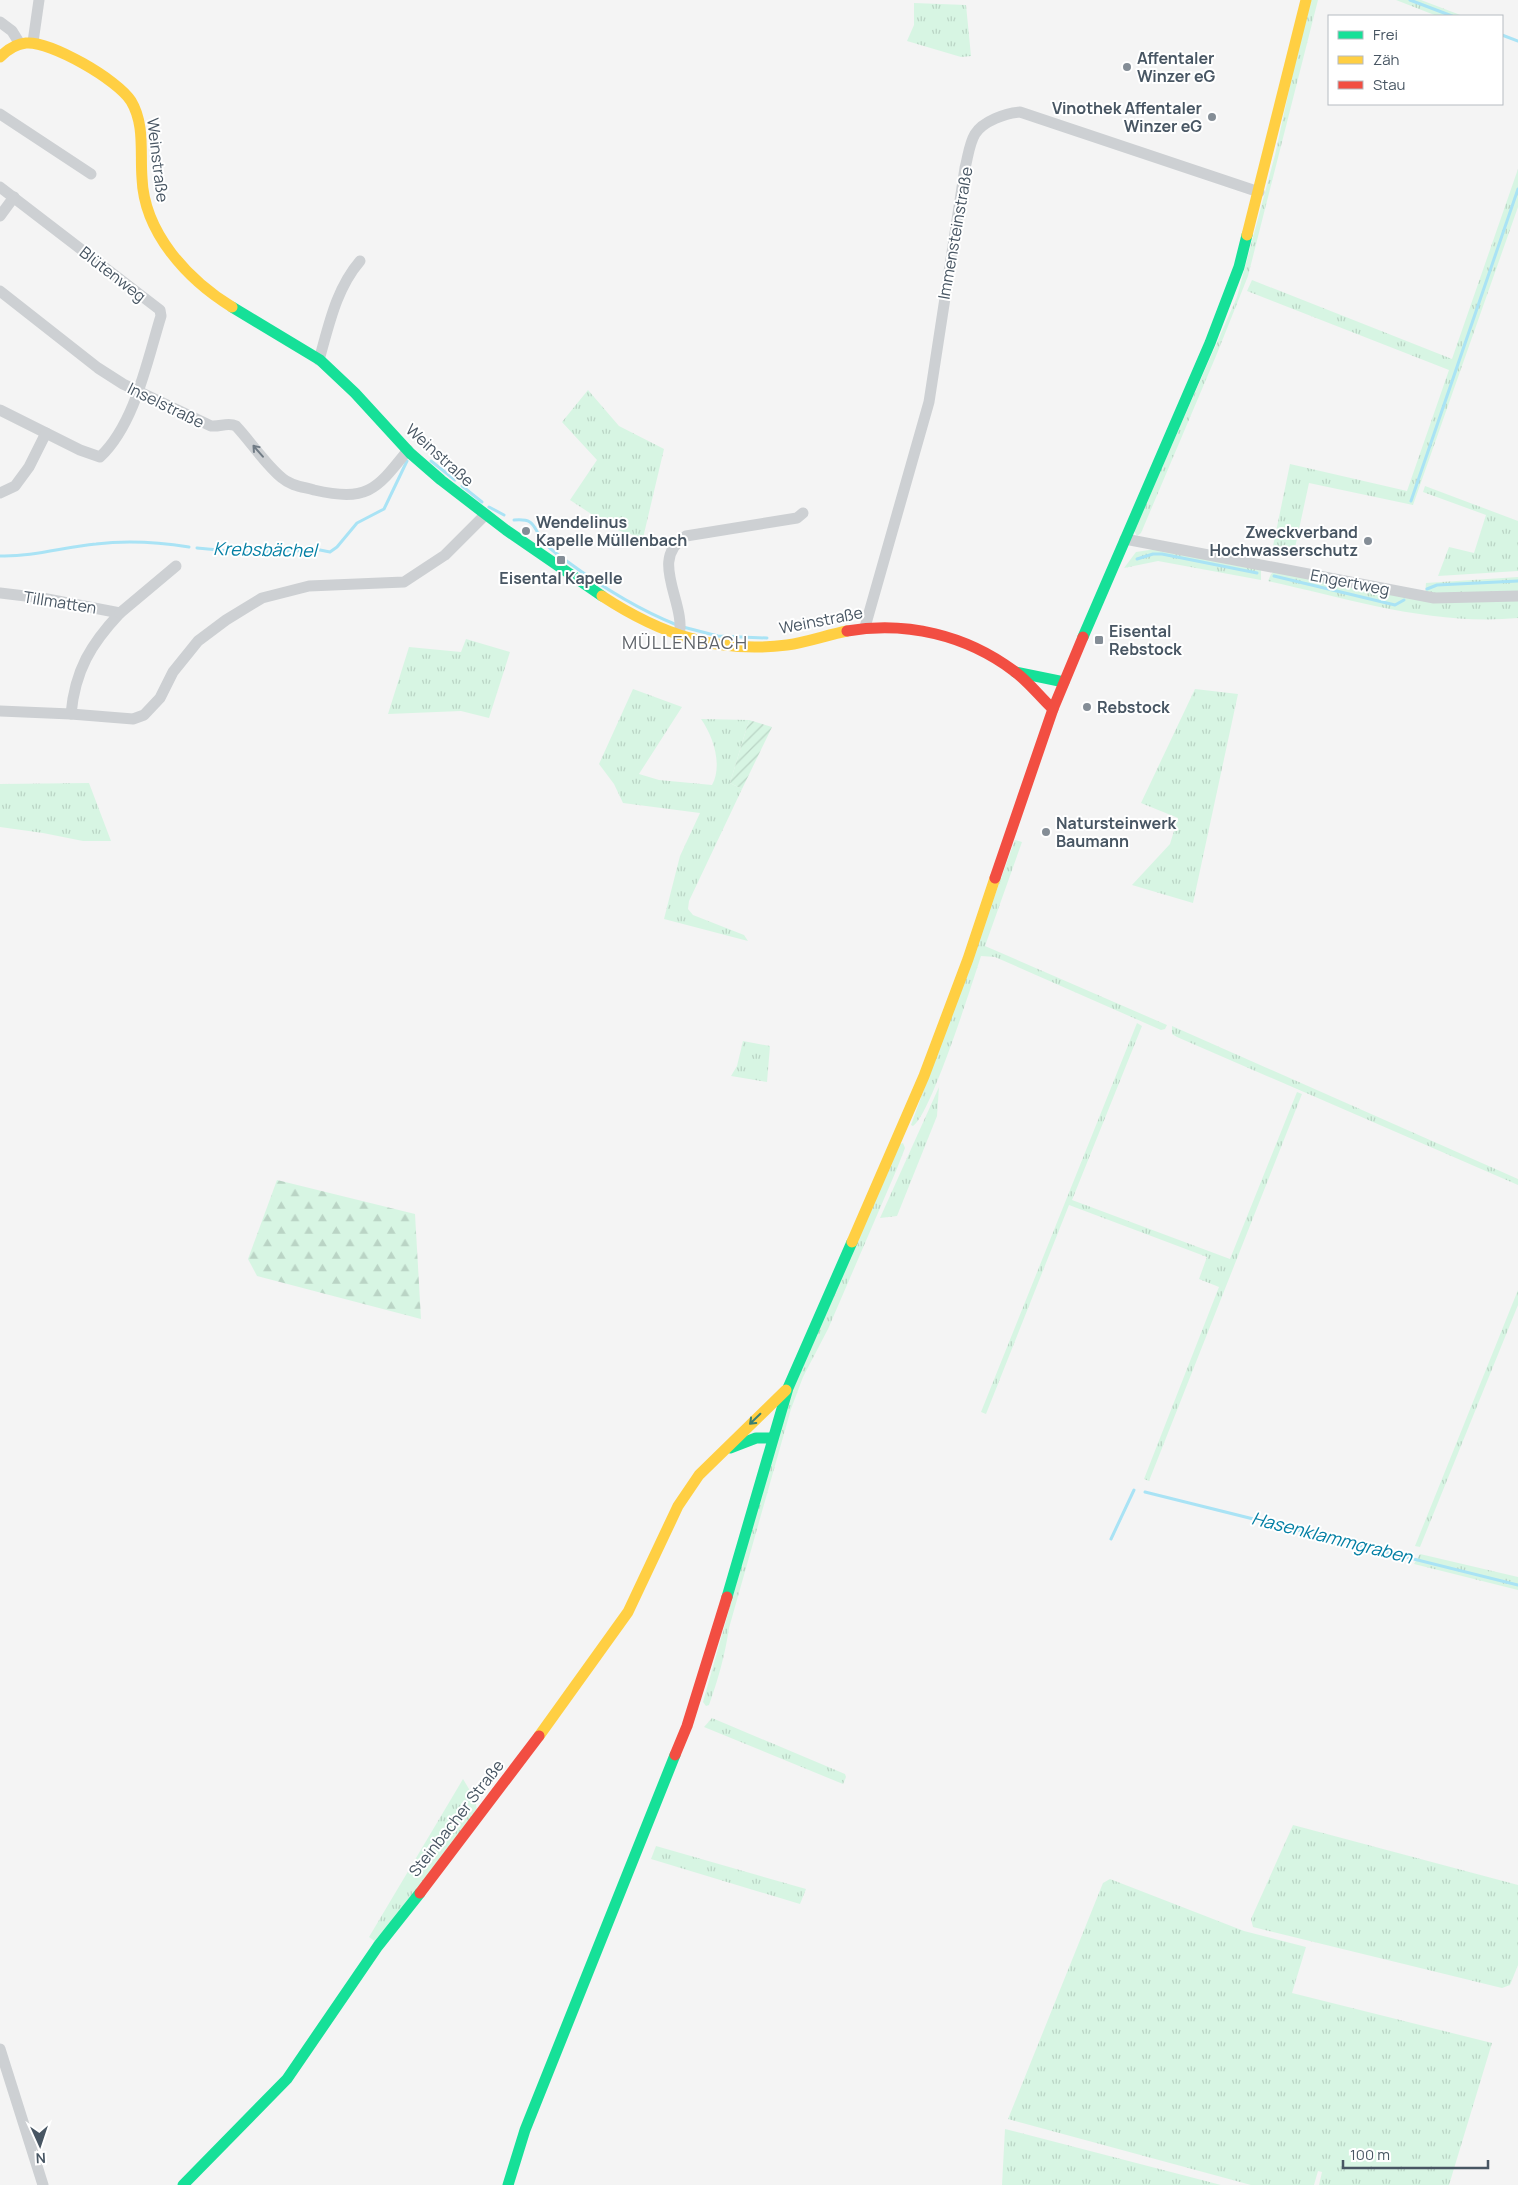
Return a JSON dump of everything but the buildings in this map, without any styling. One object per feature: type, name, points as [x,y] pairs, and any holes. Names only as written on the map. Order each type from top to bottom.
[{"type":"street","points":[[0,57],[8,50],[20,44],[33,42],[39,0]]},
{"type":"street","points":[[508,2185],[525,2130],[690,1718],[788,1388],[901,1130],[946,1020],[1053,709],[1210,343],[1239,267],[1306,0]]},
{"type":"street","points":[[0,22],[12,31],[20,44]]},
{"type":"street","name":"Weinstraße","points":[[33,42],[61,53],[117,86],[130,99],[138,116],[141,136],[143,192],[149,212],[163,239],[197,281],[220,300],[319,360],[439,479],[485,516],[606,599],[680,630],[722,645],[780,646],[865,627],[887,626],[935,632],[958,640],[1014,672],[1053,709]]},
{"type":"street","name":"Immensteinstraße","points":[[865,627],[929,402],[965,168],[976,132],[988,123],[1009,113],[1020,112],[1259,192]]},
{"type":"street","points":[[0,114],[91,174]]},
{"type":"street","name":"Blütenweg","points":[[0,187],[160,310],[161,316],[138,390]]},
{"type":"street","points":[[0,216],[14,197]]},
{"type":"street","points":[[319,360],[337,298],[351,271],[360,261]]},
{"type":"street","name":"Inselstraße","points":[[0,291],[98,368],[123,384],[211,426],[217,427],[232,423],[282,479],[293,485],[350,496],[363,492],[382,482],[408,450]]},
{"type":"street","points":[[0,410],[100,457],[113,445],[138,390]]},
{"type":"street","points":[[0,493],[15,486],[29,467],[46,433]]},
{"type":"street","points":[[680,630],[669,564],[669,553],[675,543],[686,536],[797,518],[803,513]]},
{"type":"street","points":[[0,711],[133,719],[144,715],[160,698],[173,672],[198,641],[226,620],[262,598],[309,586],[404,582],[445,555],[485,516]]},
{"type":"street","name":"Engertweg","points":[[1125,539],[1434,598],[1518,596]]},
{"type":"street","name":"Tillmatten","points":[[70,714],[72,694],[85,659],[99,636],[120,613],[176,566]]},
{"type":"street","name":"Tillmatten","points":[[0,593],[42,598],[120,613]]},
{"type":"street","name":"Weinstraße","points":[[1014,672],[1064,682]]},
{"type":"street","name":"Steinbacher Straße","points":[[183,2185],[287,2078],[378,1946],[486,1808],[556,1714],[628,1612],[678,1506],[698,1475],[788,1388]]},
{"type":"street","name":"Steinbacher Straße","points":[[724,1451],[751,1440],[772,1438]]},
{"type":"street","points":[[0,2049],[43,2185]]},
{"type":"green space","points":[[1311,0],[1318,0],[1248,276],[1141,533],[1137,536],[1134,531],[1237,297],[1275,155]]},
{"type":"green space","points":[[1396,0],[1421,0],[1460,15],[1434,15]]},
{"type":"green space","points":[[914,3],[966,5],[971,56],[961,57],[907,41],[914,25]]},
{"type":"green space","points":[[1518,169],[1518,207],[1413,505],[1309,483],[1293,557],[1272,551],[1290,464],[1407,491],[1449,370],[1247,291],[1252,280],[1452,359]]},
{"type":"green space","points":[[588,390],[619,426],[664,449],[643,538],[614,529],[570,500],[597,460],[562,422]]},
{"type":"green space","points":[[1425,486],[1518,521],[1518,571],[1438,576],[1449,547],[1474,553],[1486,515],[1423,492]]},
{"type":"green space","points":[[1156,549],[1261,569],[1261,580],[1158,561],[1124,568],[1136,552]]},
{"type":"green space","points":[[1275,571],[1377,592],[1518,599],[1518,618],[1486,619],[1423,615],[1361,603],[1268,581],[1271,574]]},
{"type":"green space","points":[[1518,577],[1518,594],[1425,594],[1426,583]]},
{"type":"green space","points":[[466,639],[510,652],[489,718],[461,711],[388,714],[409,647],[461,652]]},
{"type":"green space","points":[[633,689],[682,707],[639,774],[659,780],[712,785],[717,769],[717,760],[713,742],[701,719],[749,720],[730,783],[742,789],[689,901],[688,909],[693,915],[744,935],[748,941],[664,919],[680,856],[700,813],[623,803],[614,784],[599,764]]},
{"type":"green space","points":[[1195,689],[1238,694],[1193,903],[1132,885],[1170,844],[1178,818],[1141,803]]},
{"type":"green space","points":[[749,720],[772,727],[742,789],[730,783]]},
{"type":"green space","points":[[89,783],[111,841],[83,841],[0,827],[0,784]]},
{"type":"green space","points":[[1015,840],[1022,842],[985,946],[1167,1025],[1165,1029],[1161,1030],[995,957],[981,956],[940,1074],[921,1116],[913,1126],[911,1125]]},
{"type":"green space","points":[[1137,1023],[1142,1026],[1072,1200],[1230,1259],[1297,1092],[1302,1094],[1149,1481],[1144,1479],[1219,1287],[1199,1279],[1207,1257],[1069,1205],[986,1414],[981,1412]]},
{"type":"green space","points":[[1172,1026],[1518,1179],[1518,1185],[1177,1037],[1172,1034]]},
{"type":"green space","points":[[743,1041],[770,1046],[767,1082],[731,1076],[737,1066]]},
{"type":"green space","points":[[939,1087],[937,1116],[897,1216],[880,1218]]},
{"type":"green space","points":[[903,1143],[905,1148],[896,1171],[828,1329],[803,1377],[791,1409],[729,1628],[718,1677],[709,1705],[706,1706],[703,1702],[788,1401],[900,1144]]},
{"type":"green space","points":[[277,1180],[415,1214],[421,1319],[257,1276],[248,1259]]},
{"type":"green space","points":[[1518,1290],[1518,1305],[1420,1547],[1415,1546]]},
{"type":"green space","points":[[1420,1554],[1518,1577],[1518,1590],[1414,1564]]},
{"type":"green space","points":[[712,1718],[845,1774],[846,1777],[843,1784],[704,1727]]},
{"type":"green space","points":[[463,1779],[475,1799],[477,1811],[376,1942],[369,1937]]},
{"type":"green space","points":[[1293,1825],[1518,1885],[1518,1965],[1510,1985],[1502,1988],[1253,1927],[1251,1919]]},
{"type":"green space","points":[[656,1846],[806,1889],[800,1904],[651,1859]]},
{"type":"green space","points":[[1110,1879],[1244,1931],[1306,1947],[1292,1993],[1492,2043],[1449,2185],[1319,2185],[1322,2172],[1318,2171],[1314,2185],[1251,2185],[1008,2119],[1103,1883]]},
{"type":"green space","points":[[1005,2129],[1221,2185],[1002,2185]]},
{"type":"waterway","points":[[1410,0],[1449,15]]},
{"type":"waterway","points":[[1503,35],[1518,41]]},
{"type":"waterway","points":[[1411,501],[1518,189]]},
{"type":"waterway","name":"Krebsbächel","points":[[197,548],[261,554],[278,548],[292,552],[310,548],[330,552],[337,547],[357,523],[384,509],[407,461]]},
{"type":"waterway","name":"Krebsbächel","points":[[431,461],[455,480]]},
{"type":"waterway","name":"Krebsbächel","points":[[462,486],[482,502]]},
{"type":"waterway","name":"Krebsbächel","points":[[489,507],[504,515]]},
{"type":"waterway","name":"Krebsbächel","points":[[514,520],[530,522],[552,550],[607,589],[634,605],[677,625]]},
{"type":"waterway","name":"Krebsbächel","points":[[0,556],[24,555],[84,545],[119,542],[189,547]]},
{"type":"waterway","points":[[1137,559],[1153,554],[1162,554],[1257,573]]},
{"type":"waterway","points":[[1274,576],[1395,605],[1404,600]]},
{"type":"waterway","points":[[1427,589],[1437,585],[1518,581]]},
{"type":"waterway","name":"Krebsbächel","points":[[683,627],[718,636],[767,638]]},
{"type":"waterway","name":"Hasenklammgraben","points":[[1111,1539],[1134,1490]]},
{"type":"waterway","name":"Hasenklammgraben","points":[[1145,1492],[1518,1585]]},
{"type":"traffic: fast","points":[[1083,637],[1210,343],[1239,267],[1247,235]]},
{"type":"traffic: fast","points":[[232,307],[320,360],[355,393],[410,453],[441,480],[506,530],[602,596]]},
{"type":"traffic: fast","points":[[1015,672],[1064,682]]},
{"type":"traffic: fast","points":[[727,1597],[788,1388],[852,1242]]},
{"type":"traffic: fast","points":[[730,1448],[756,1438],[772,1438]]},
{"type":"traffic: fast","points":[[508,2185],[525,2130],[675,1755]]},
{"type":"traffic: fast","points":[[183,2185],[287,2079],[378,1946],[420,1893]]},
{"type":"traffic: slow","points":[[1247,235],[1306,0]]},
{"type":"traffic: slow","points":[[0,57],[19,45],[26,43],[37,44],[51,48],[83,63],[124,92],[131,101],[138,119],[145,198],[151,218],[160,236],[185,269],[216,296],[232,307]]},
{"type":"traffic: slow","points":[[602,596],[668,631],[713,643],[761,647],[787,645],[847,631]]},
{"type":"traffic: slow","points":[[852,1242],[924,1076],[968,959],[995,878]]},
{"type":"traffic: slow","points":[[539,1736],[628,1612],[678,1506],[699,1475],[786,1390]]},
{"type":"traffic: jam","points":[[847,631],[869,628],[892,628],[914,630],[956,640],[976,648],[1014,671],[1053,709]]},
{"type":"traffic: jam","points":[[995,878],[1053,709],[1083,637]]},
{"type":"traffic: jam","points":[[675,1755],[687,1726],[727,1597]]},
{"type":"traffic: jam","points":[[420,1893],[539,1736]]},
{"type":"place","name":"Affentaler Winzer eG","points":[[1127,67]]},
{"type":"place","name":"Vinothek Affentaler Winzer eG","points":[[1212,117]]},
{"type":"place","name":"Wendelinus Kapelle Müllenbach","points":[[526,531]]},
{"type":"place","name":"Zweckverband Hochwasserschutz","points":[[1368,541]]},
{"type":"place","name":"Eisental Kapelle","points":[[561,560]]},
{"type":"place","name":"Eisental Rebstock","points":[[1099,640]]},
{"type":"place","name":"Rebstock","points":[[1087,707]]},
{"type":"place","name":"Natursteinwerk Baumann","points":[[1046,832]]},
{"type":"district","name":"MÜLLENBACH","points":[[685,643]]}]
